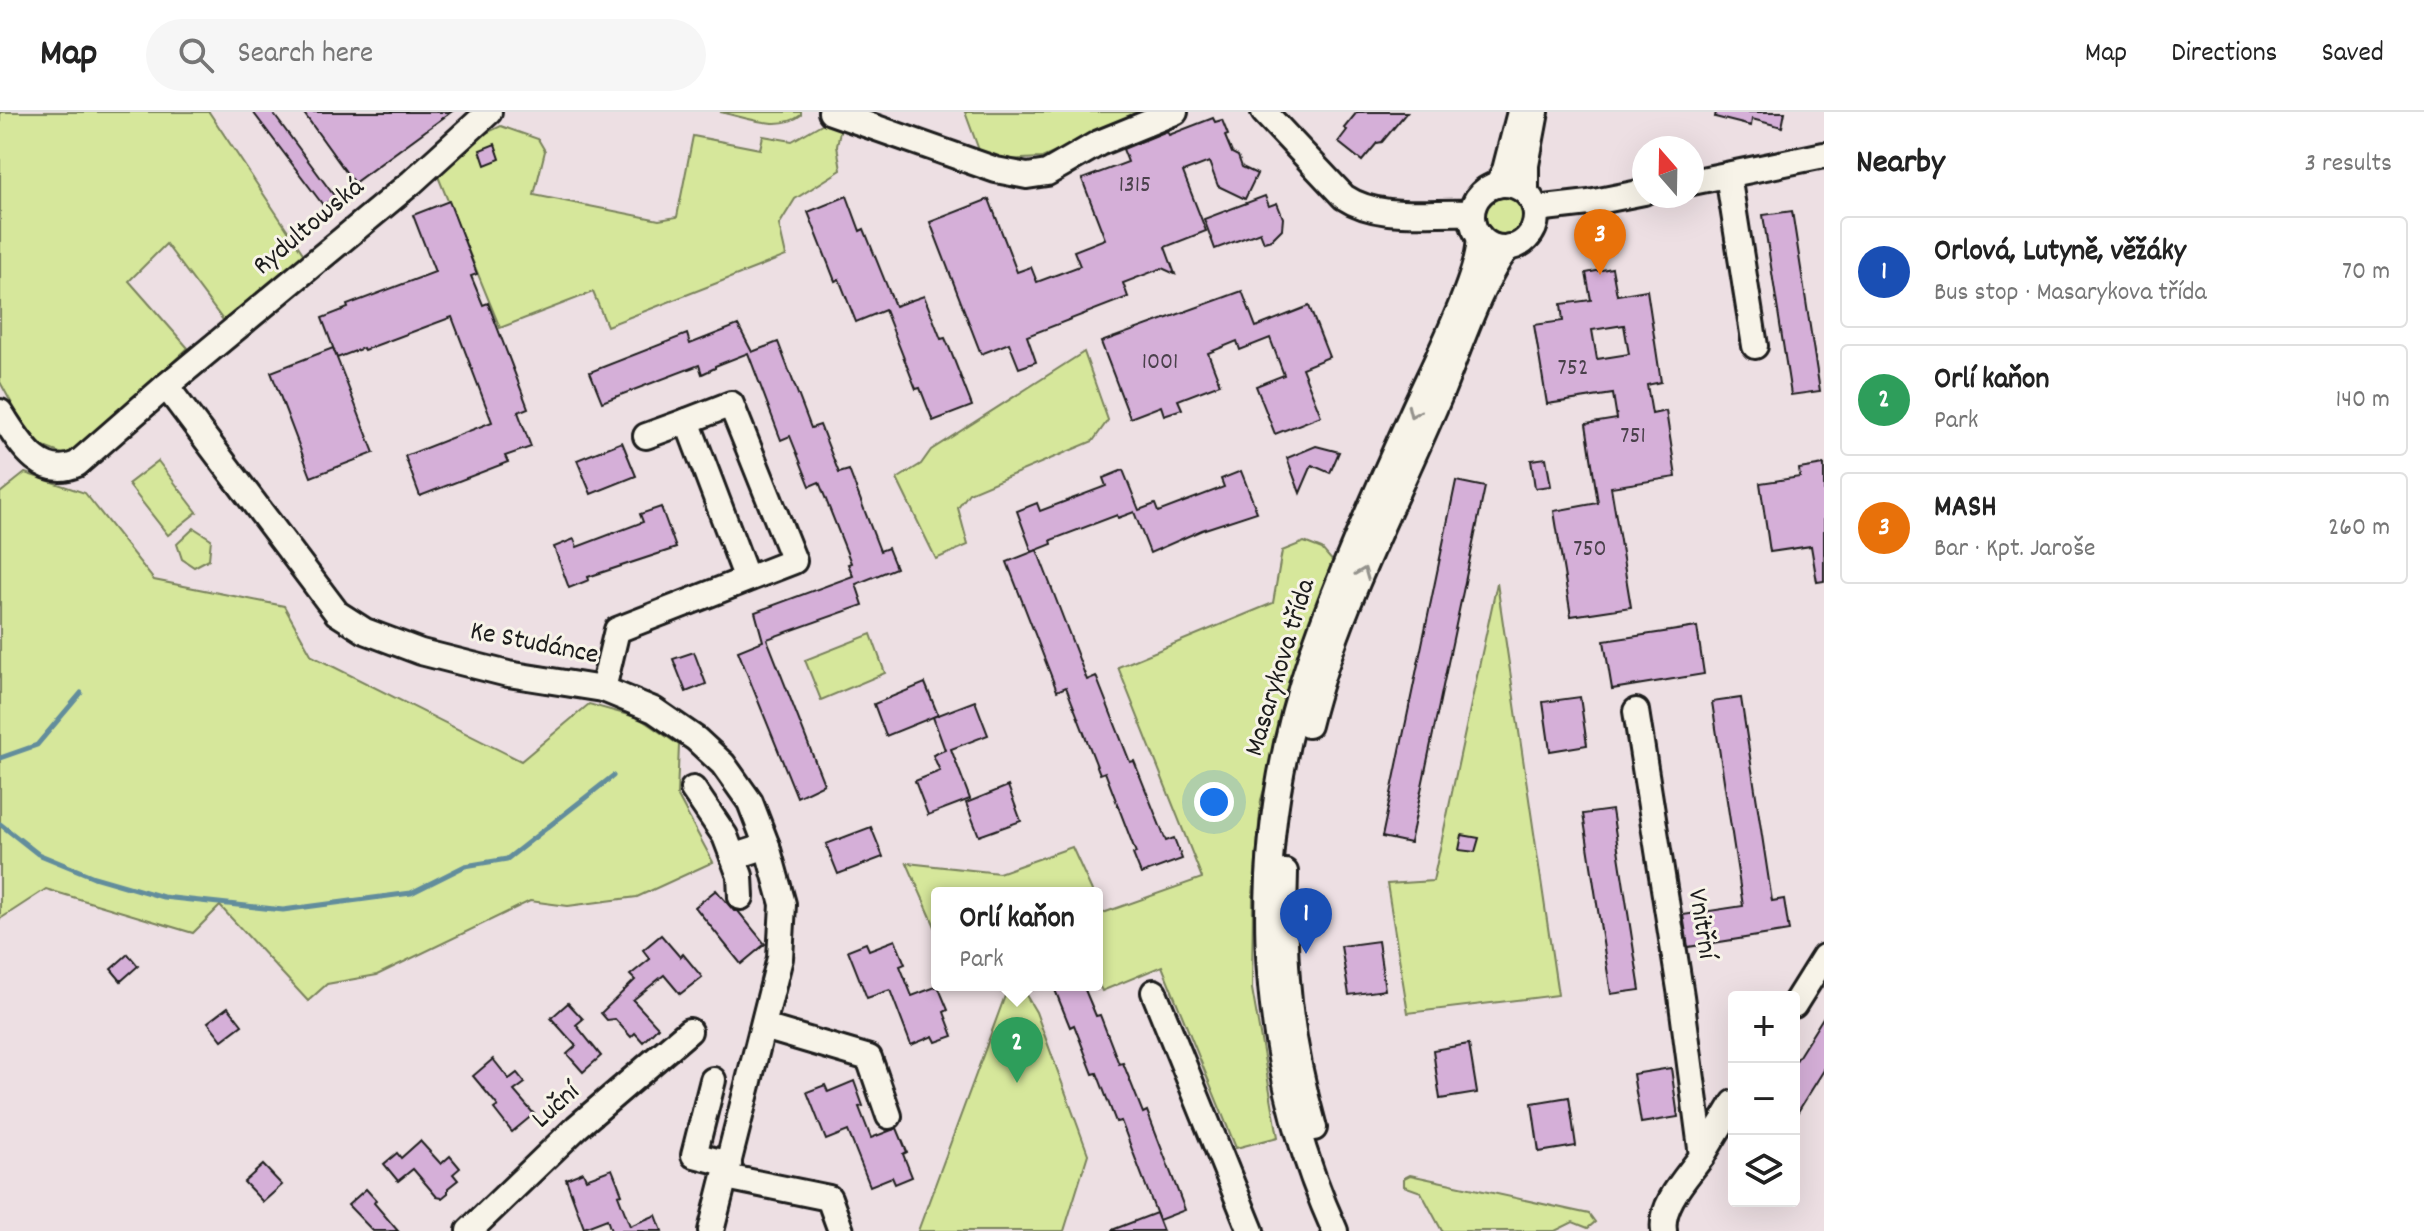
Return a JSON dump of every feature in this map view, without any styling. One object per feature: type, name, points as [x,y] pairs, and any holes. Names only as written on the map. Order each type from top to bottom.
[{"type":"street","name":"Rydultowská","points":[[166,386],[412,182],[489,112]]},
{"type":"street","points":[[831,112],[996,170],[1027,176],[1047,173],[1099,143],[1175,112]]},
{"type":"street","points":[[1264,112],[1344,197],[1357,206],[1375,212],[1475,224],[1491,245],[1509,247],[1530,235],[1536,222],[1526,165],[1536,112]]},
{"type":"street","points":[[1497,185],[1505,170],[1520,112]]},
{"type":"street","points":[[1704,180],[1824,155]]},
{"type":"street","points":[[1728,175],[1755,346]]},
{"type":"street","points":[[1475,224],[1481,194],[1497,185],[1512,185],[1531,201],[1589,203],[1632,194]]},
{"type":"street","name":"Masarykova třída","points":[[1335,1231],[1298,1133],[1285,1084],[1272,1008],[1266,931],[1273,824],[1289,737],[1313,652],[1352,549],[1462,300],[1479,255],[1475,224]]},
{"type":"street","name":"Masarykova třída","points":[[1353,1231],[1316,1136],[1292,1031],[1283,947],[1290,818],[1311,716],[1344,617],[1477,306],[1498,260],[1509,247]]},
{"type":"street","points":[[0,412],[22,446],[44,465],[64,470],[77,464],[166,386]]},
{"type":"street","name":"Ke Studánce","points":[[166,386],[337,613],[365,631],[421,652],[508,674],[603,689],[654,710],[696,739],[723,764],[750,802],[767,846],[783,904],[780,958],[711,1231]]},
{"type":"street","points":[[603,689],[617,630],[794,561],[731,404],[646,436]]},
{"type":"street","points":[[687,421],[747,579]]},
{"type":"street","name":"Vnitřní","points":[[1636,711],[1681,996],[1702,1156]]},
{"type":"street","points":[[693,789],[725,836],[740,876],[741,897]]},
{"type":"street","points":[[733,857],[767,846]]},
{"type":"street","points":[[1800,995],[1824,957]]},
{"type":"street","points":[[1154,992],[1251,1231]]},
{"type":"street","points":[[764,1027],[869,1058],[889,1116]]},
{"type":"street","name":"Luční","points":[[469,1231],[577,1127],[689,1031]]},
{"type":"street","points":[[713,1080],[694,1155],[728,1170],[829,1198],[841,1231]]},
{"type":"street","points":[[1664,1231],[1662,1220],[1669,1204],[1728,1113]]},
{"type":"green space","points":[[0,112],[209,112],[306,258],[223,320],[166,244],[129,281],[188,348],[82,447],[65,455],[41,446],[18,415],[0,382]]},
{"type":"green space","points":[[720,112],[801,112],[801,115],[792,120],[772,123]]},
{"type":"green space","points":[[965,112],[1147,112],[1042,158],[983,161]]},
{"type":"green space","points":[[827,121],[841,126],[837,146],[841,170],[795,199],[779,225],[786,256],[607,326],[593,292],[500,328],[435,169],[471,140],[501,126],[538,139],[545,151],[534,195],[659,220],[677,217],[693,136],[760,149],[763,136],[792,141]]},
{"type":"green space","points":[[1504,196],[1518,202],[1524,216],[1518,230],[1504,236],[1490,230],[1484,216],[1490,202]]},
{"type":"green space","points":[[1084,352],[1108,420],[1093,441],[969,493],[958,508],[968,545],[936,559],[897,479],[921,464],[931,450]]},
{"type":"green space","points":[[158,461],[197,512],[168,535],[128,484]]},
{"type":"green space","points":[[25,473],[85,493],[154,580],[284,606],[312,656],[521,761],[589,704],[639,718],[679,745],[677,795],[713,862],[637,897],[568,906],[530,901],[377,975],[327,984],[308,1001],[220,906],[193,933],[46,889],[0,919],[0,493]]},
{"type":"green space","points":[[194,528],[211,539],[209,559],[194,567],[182,559],[177,544]]},
{"type":"green space","points":[[1304,542],[1322,549],[1335,564],[1297,671],[1261,800],[1253,897],[1252,989],[1278,1137],[1236,1148],[1162,966],[1103,991],[1103,913],[1202,878],[1118,667],[1273,603],[1282,551]]},
{"type":"green space","points":[[1497,583],[1558,995],[1408,1013],[1387,884],[1433,881]]},
{"type":"green space","points":[[871,634],[885,673],[821,700],[805,660]]},
{"type":"green space","points":[[1072,847],[1090,887],[931,887],[931,917],[907,863],[999,873]]},
{"type":"green space","points":[[1007,991],[1024,991],[1036,1012],[1088,1154],[1064,1231],[918,1231]]},
{"type":"green space","points":[[1410,1175],[1589,1214],[1595,1222],[1588,1228],[1573,1222],[1555,1231],[1442,1231],[1421,1192],[1404,1186],[1404,1178]]},
{"type":"building","points":[[253,112],[272,112],[335,197],[323,205]]},
{"type":"building","points":[[303,112],[451,112],[354,183]]},
{"type":"building","points":[[1357,112],[1407,112],[1362,161],[1338,142],[1347,130],[1344,128]]},
{"type":"building","points":[[1716,112],[1785,112],[1782,127],[1752,119],[1751,126],[1715,117]]},
{"type":"building","points":[[1213,118],[1215,122],[1222,120],[1232,153],[1238,156],[1242,167],[1257,174],[1245,199],[1218,186],[1209,162],[1183,172],[1206,231],[1165,247],[1175,274],[1162,268],[1123,283],[1128,297],[1027,336],[1036,362],[1019,368],[1009,343],[981,354],[930,222],[989,199],[1017,272],[1031,267],[1037,282],[1080,266],[1074,251],[1105,239],[1082,179],[1128,162],[1123,149],[1167,131],[1169,135]]},
{"type":"building","points":[[495,144],[500,159],[485,165],[480,150]]},
{"type":"building","points":[[847,196],[895,306],[924,296],[941,339],[945,338],[949,347],[972,406],[933,421],[920,388],[916,389],[885,310],[856,322],[839,279],[835,281],[808,212]]},
{"type":"building","points":[[1265,196],[1269,206],[1277,203],[1283,218],[1282,229],[1271,240],[1264,242],[1260,232],[1215,249],[1204,219]]},
{"type":"building","points":[[449,201],[477,274],[471,276],[483,305],[488,303],[528,408],[518,412],[531,447],[505,456],[508,462],[420,496],[405,456],[492,422],[452,317],[337,358],[322,318],[348,308],[347,305],[435,272],[413,215]]},
{"type":"building","points":[[1792,211],[1820,391],[1791,395],[1763,215]]},
{"type":"building","points":[[1612,268],[1617,295],[1647,290],[1661,382],[1647,385],[1652,414],[1666,411],[1676,477],[1611,487],[1631,607],[1571,616],[1554,511],[1598,503],[1586,424],[1617,419],[1613,394],[1547,404],[1534,325],[1563,321],[1561,304],[1591,300],[1586,273]],"holes":[[[1624,325],[1629,354],[1597,359],[1592,330]]]},
{"type":"building","points":[[1242,291],[1256,327],[1309,306],[1329,357],[1302,368],[1321,416],[1275,434],[1256,386],[1284,375],[1270,338],[1240,350],[1237,341],[1208,353],[1220,384],[1178,400],[1182,409],[1164,415],[1161,406],[1130,418],[1101,342]]},
{"type":"building","points":[[738,325],[752,352],[778,342],[811,428],[820,425],[839,473],[849,470],[880,551],[888,548],[896,568],[856,584],[863,605],[767,639],[824,784],[797,797],[738,651],[763,641],[755,612],[853,576],[848,564],[851,563],[819,482],[810,486],[790,436],[781,440],[748,353],[702,374],[699,365],[602,402],[590,372],[687,334],[690,344]]},
{"type":"building","points":[[333,348],[374,453],[311,477],[271,372]]},
{"type":"building","points":[[622,442],[636,476],[591,494],[577,460]]},
{"type":"building","points":[[1316,446],[1339,452],[1330,473],[1312,465],[1300,493],[1287,458]]},
{"type":"building","points":[[1546,458],[1551,486],[1535,488],[1531,460]]},
{"type":"building","points":[[1824,465],[1824,581],[1817,582],[1811,546],[1770,552],[1760,483],[1800,477],[1799,469]]},
{"type":"building","points":[[1123,470],[1139,510],[1155,504],[1158,512],[1224,487],[1221,479],[1241,471],[1257,512],[1202,530],[1150,553],[1134,512],[1118,518],[1117,515],[1051,540],[1052,544],[1032,552],[1017,511],[1037,503],[1040,511],[1106,486],[1103,478]]},
{"type":"building","points":[[1456,481],[1485,487],[1410,843],[1382,837]]},
{"type":"building","points":[[661,507],[676,548],[588,577],[589,580],[569,588],[554,547],[574,539],[577,547],[643,522],[640,514]]},
{"type":"building","points":[[1037,550],[1087,680],[1096,676],[1166,841],[1174,838],[1182,859],[1141,874],[1105,772],[1100,774],[1066,687],[1057,691],[1007,562]]},
{"type":"building","points":[[1697,627],[1704,674],[1612,689],[1604,641]]},
{"type":"building","points":[[694,652],[706,684],[686,692],[673,659]]},
{"type":"building","points":[[925,683],[938,715],[886,736],[874,704]]},
{"type":"building","points":[[1580,697],[1587,745],[1550,751],[1543,702]]},
{"type":"building","points":[[1741,698],[1772,901],[1784,899],[1789,931],[1688,947],[1683,915],[1743,906],[1712,702]]},
{"type":"building","points":[[975,701],[988,735],[951,749],[970,799],[928,815],[915,781],[940,771],[933,755],[945,750],[933,717]]},
{"type":"building","points":[[1008,786],[1021,821],[979,836],[966,803]]},
{"type":"building","points":[[1612,810],[1640,990],[1611,994],[1583,814]]},
{"type":"building","points":[[871,827],[883,857],[838,874],[826,844]]},
{"type":"building","points":[[1462,835],[1479,838],[1475,852],[1459,850]]},
{"type":"building","points":[[716,890],[765,944],[741,964],[695,907]]},
{"type":"building","points":[[661,935],[680,957],[683,954],[702,977],[680,994],[664,975],[633,1000],[658,1027],[643,1042],[635,1033],[631,1037],[615,1019],[607,1020],[601,1013],[635,980],[630,975],[650,959],[643,950]]},
{"type":"building","points":[[895,940],[905,964],[900,966],[912,996],[931,989],[940,991],[953,1036],[936,1042],[933,1036],[911,1045],[890,990],[867,998],[848,950],[866,943],[869,950]]},
{"type":"building","points":[[1378,941],[1385,990],[1349,995],[1341,946]]},
{"type":"building","points":[[128,954],[138,966],[121,981],[111,969]]},
{"type":"building","points":[[1055,991],[1086,991],[1096,1016],[1100,1015],[1119,1064],[1123,1063],[1143,1113],[1147,1111],[1185,1210],[1159,1220],[1121,1121],[1116,1122],[1074,1025],[1070,1027]]},
{"type":"building","points":[[568,1003],[583,1019],[576,1025],[601,1056],[583,1072],[567,1054],[576,1046],[551,1018]]},
{"type":"building","points":[[228,1007],[242,1025],[222,1040],[208,1022]]},
{"type":"building","points":[[1824,1016],[1824,1070],[1800,1108],[1800,1063],[1800,1054]]},
{"type":"building","points":[[1469,1044],[1477,1093],[1440,1099],[1433,1050]]},
{"type":"building","points":[[493,1059],[509,1079],[517,1073],[525,1083],[514,1091],[534,1114],[512,1132],[494,1109],[498,1106],[473,1076]]},
{"type":"building","points":[[1671,1068],[1678,1117],[1641,1123],[1633,1074]]},
{"type":"building","points":[[854,1081],[863,1106],[859,1107],[871,1138],[897,1128],[907,1152],[903,1154],[912,1177],[895,1184],[892,1177],[870,1186],[848,1131],[826,1140],[807,1092],[825,1085],[828,1092]]},
{"type":"building","points":[[1569,1097],[1576,1146],[1539,1152],[1532,1103]]},
{"type":"building","points":[[420,1141],[441,1164],[450,1156],[460,1168],[453,1174],[458,1180],[442,1198],[437,1197],[413,1169],[398,1181],[384,1164],[397,1153],[401,1158]]},
{"type":"building","points":[[263,1165],[282,1185],[263,1202],[244,1182]]},
{"type":"building","points":[[612,1169],[630,1226],[656,1215],[662,1231],[611,1231],[607,1219],[584,1228],[566,1179],[583,1172],[586,1179]]},
{"type":"building","points":[[366,1189],[398,1231],[373,1231],[348,1205]]},
{"type":"building","points":[[1156,1213],[1163,1231],[1112,1231],[1112,1230]]},
{"type":"waterway","points":[[0,758],[37,745],[81,693]]},
{"type":"waterway","points":[[0,824],[38,854],[94,877],[163,897],[283,910],[411,893],[465,866],[507,859],[613,776]]},
{"type":"place","name":"MASH","points":[[1600,275]]},
{"type":"place","name":"Orlová, Lutyně, věžáky","points":[[1306,954]]},
{"type":"place","name":"Orlí kaňon","points":[[1017,1083]]}]
